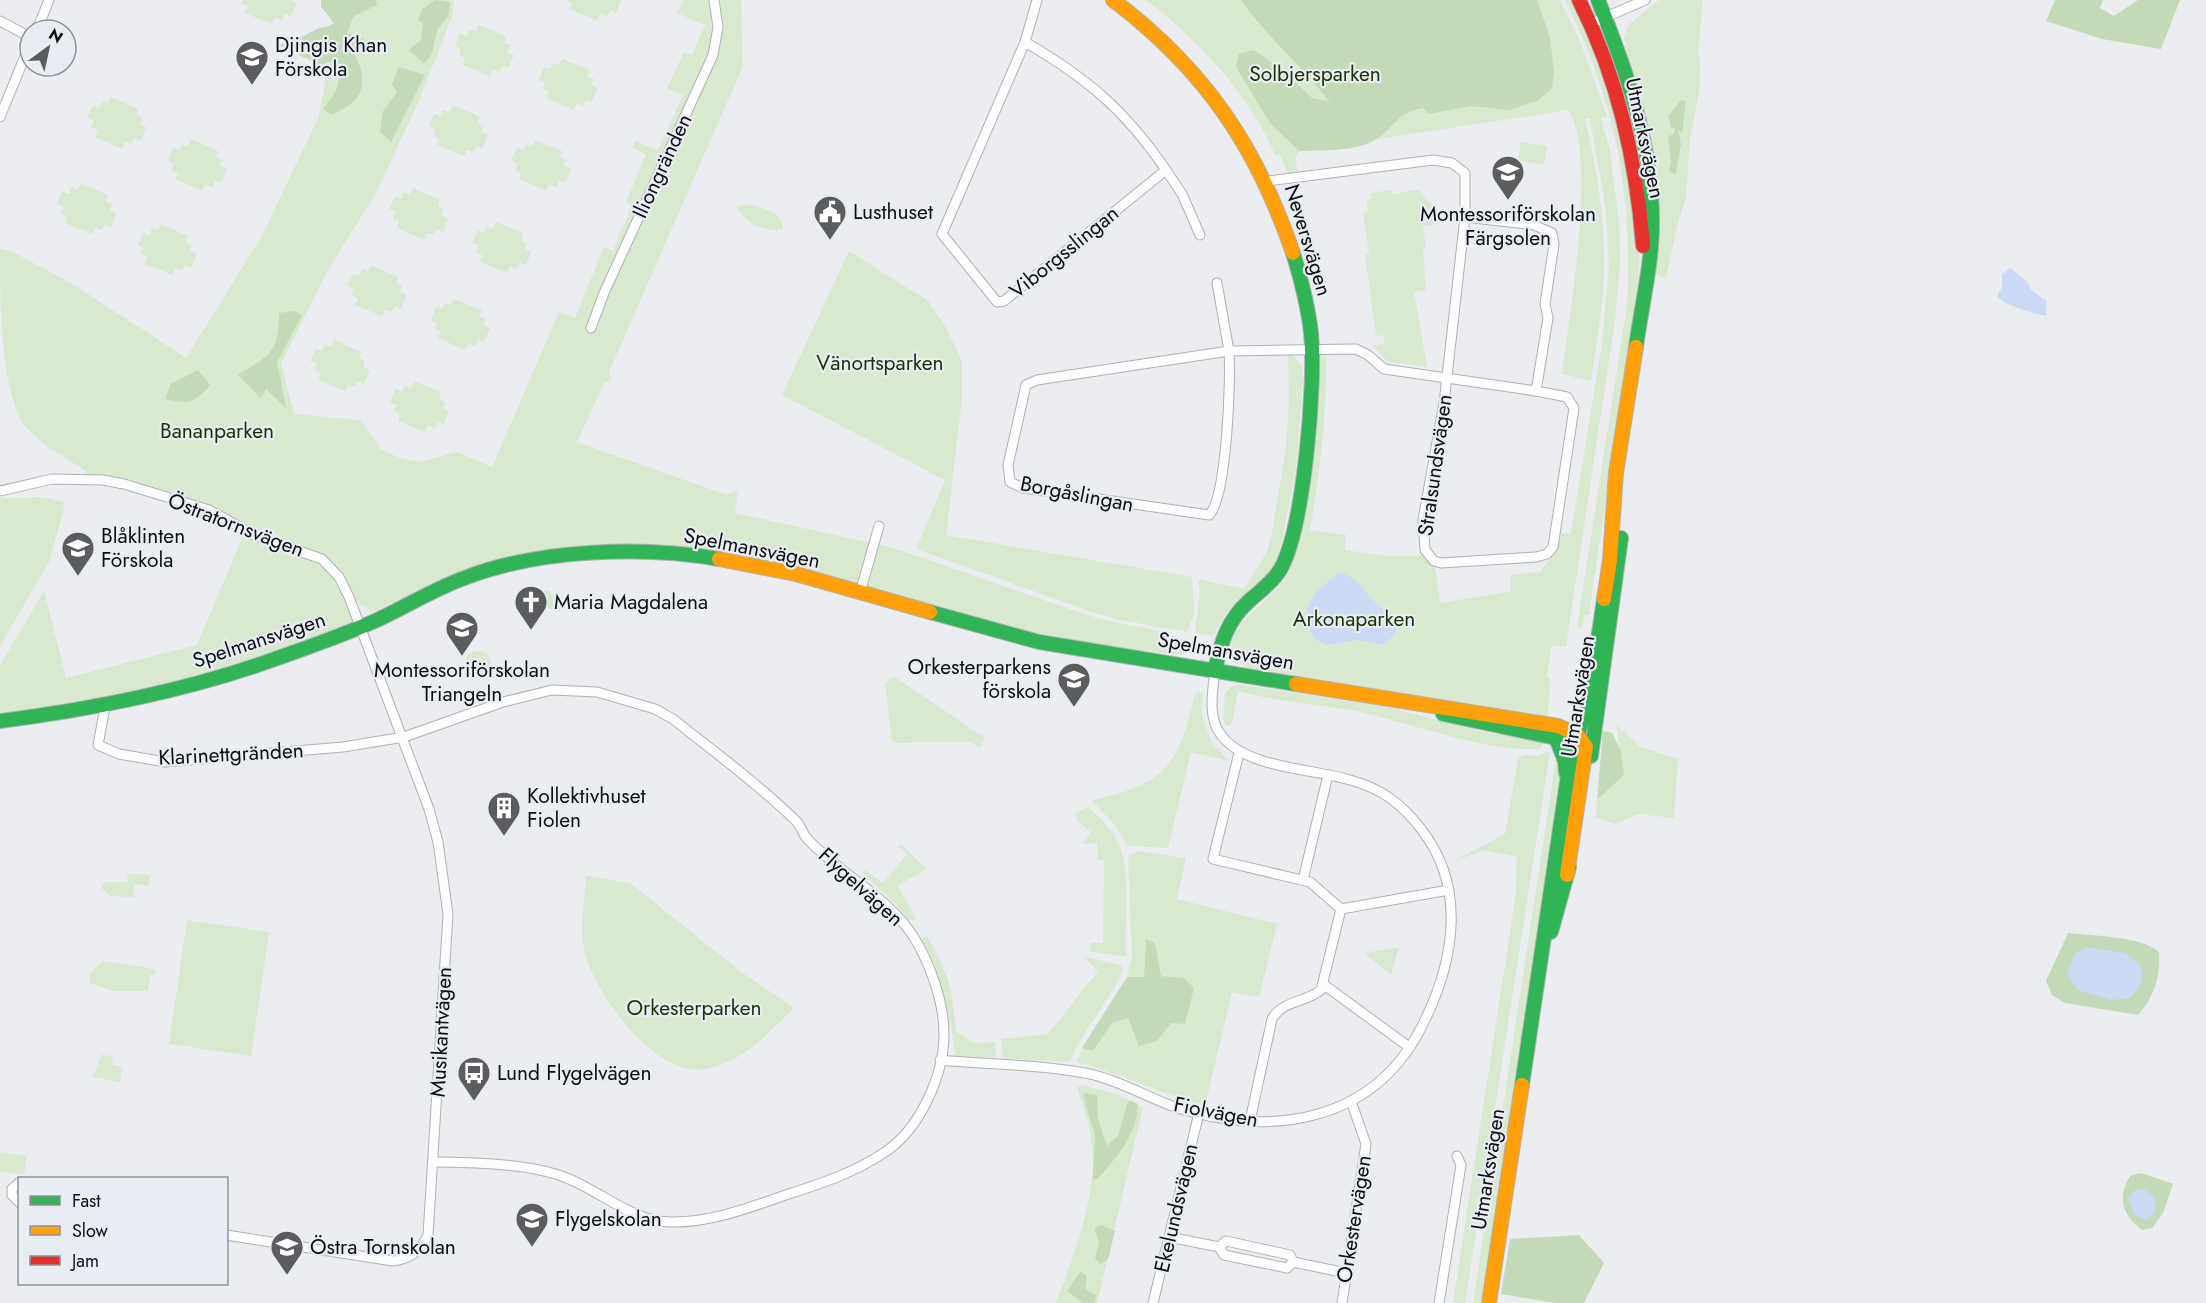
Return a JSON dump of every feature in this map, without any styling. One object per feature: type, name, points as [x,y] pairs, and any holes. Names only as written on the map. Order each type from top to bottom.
[{"type":"main road","name":"Neversvägen","points":[[1113,0],[1162,37],[1203,80],[1235,123],[1268,182],[1306,295],[1312,347],[1302,482],[1290,546],[1272,583],[1231,621],[1221,642],[1215,670]]},
{"type":"main road","name":"Utmarksvägen","points":[[1579,0],[1592,23],[1622,107],[1633,162],[1645,281]]},
{"type":"main road","name":"Utmarksvägen","points":[[1489,1303],[1567,782],[1577,734],[1588,708],[1610,560],[1616,472],[1652,226],[1648,170],[1639,115],[1607,17],[1598,0]]},
{"type":"main road","name":"Utmarksvägen","points":[[1540,971],[1567,875],[1596,723],[1620,559],[1625,422]]},
{"type":"main road","name":"Spelmansvägen","points":[[0,721],[105,707],[235,673],[359,628],[465,577],[503,566],[547,559],[611,554],[674,554],[715,558],[860,593],[972,626],[1039,642],[1403,703],[1549,724],[1577,734]]},
{"type":"main road","name":"Spelmansvägen","points":[[1403,703],[1462,720],[1556,738],[1577,734],[1596,723]]},
{"type":"main road","points":[[1567,875],[1586,750],[1584,741],[1577,734]]},
{"type":"main road","points":[[1556,738],[1565,761],[1567,782]]},
{"type":"street","points":[[42,18],[50,0]]},
{"type":"street","name":"Iliongränden","points":[[591,328],[604,293],[713,55],[718,27],[714,0]]},
{"type":"street","name":"Viborgsslingan","points":[[1037,0],[1025,42],[942,234],[992,297],[997,302],[1004,301],[1166,170]]},
{"type":"street","points":[[1592,23],[1645,0]]},
{"type":"street","points":[[0,21],[18,31]]},
{"type":"street","points":[[1025,42],[1062,63],[1097,90],[1128,119],[1182,194],[1200,235]]},
{"type":"street","points":[[0,117],[18,73]]},
{"type":"street","name":"Stralsundsvägen","points":[[1268,182],[1432,160],[1452,163],[1465,173],[1465,217],[1446,380],[1423,520],[1425,550],[1434,561],[1441,563],[1542,556],[1553,547],[1574,408],[1567,397],[1446,380],[1384,369],[1368,354],[1356,349],[1312,347]]},
{"type":"street","points":[[1465,217],[1534,225],[1552,233],[1554,244],[1545,304],[1548,318],[1536,391]]},
{"type":"street","name":"Borgåslingan","points":[[1216,283],[1229,351],[1231,378],[1227,434],[1216,505],[1209,515],[1023,488],[1010,482],[1008,465],[1012,443],[1023,389],[1029,382],[1229,351],[1312,347]]},
{"type":"street","name":"Östratornsvägen","points":[[0,491],[52,479],[104,480],[209,510],[255,536],[322,559],[342,582],[359,628]]},
{"type":"street","points":[[860,593],[879,526]]},
{"type":"street","name":"Musikantvägen","points":[[228,1235],[393,1261],[404,1260],[416,1254],[428,1235],[434,1162],[447,897],[438,842],[404,737],[359,628]]},
{"type":"street","points":[[1215,670],[1212,701],[1215,726],[1221,736],[1239,753],[1213,859],[1310,882],[1341,909]]},
{"type":"street","name":"Flygelvägen","points":[[404,737],[503,702],[552,690],[597,692],[655,709],[673,719],[792,817],[812,843],[881,900],[915,939],[938,997],[944,1034],[940,1060],[928,1098],[916,1121],[888,1151],[850,1173],[737,1212],[691,1222],[671,1223],[648,1219],[572,1181],[542,1171],[462,1162],[434,1162]]},
{"type":"street","name":"Klarinettgränden","points":[[105,707],[98,745],[119,754],[165,762],[343,747],[404,737]]},
{"type":"street","name":"Fiolvägen","points":[[940,1060],[1093,1075],[1174,1106],[1199,1113],[1250,1121],[1295,1121],[1325,1113],[1351,1101],[1386,1075],[1409,1047],[1435,1000],[1446,965],[1452,921],[1449,890],[1444,870],[1433,846],[1404,808],[1373,788],[1239,753]]},
{"type":"street","points":[[1303,880],[1328,775]]},
{"type":"street","points":[[1341,909],[1449,890]]},
{"type":"street","points":[[1250,1121],[1272,1019],[1281,1008],[1315,995],[1323,984],[1341,909]]},
{"type":"street","points":[[1323,984],[1409,1047]]},
{"type":"street","name":"Orkestervägen","points":[[1342,1303],[1366,1144],[1351,1101]]},
{"type":"street","name":"Ekelundsvägen","points":[[1154,1303],[1199,1113]]},
{"type":"street","points":[[1439,1303],[1461,1165],[1457,1156]]},
{"type":"street","points":[[18,1184],[12,1189],[12,1196],[18,1201]]},
{"type":"street","points":[[1169,1237],[1219,1247],[1224,1255],[1287,1268],[1293,1262]]},
{"type":"street","points":[[1219,1247],[1226,1241],[1290,1255],[1293,1262]]},
{"type":"street","points":[[1293,1262],[1346,1273]]},
{"type":"green space","points":[[243,0],[290,0],[297,3],[291,16],[285,14],[282,20],[275,17],[272,24],[245,13],[248,6],[241,3]]},
{"type":"green space","points":[[321,0],[376,0],[377,5],[353,17],[347,33],[364,39],[363,48],[354,53],[362,74],[361,90],[351,104],[331,115],[323,109],[338,86],[339,75],[335,60],[321,65],[277,45],[334,23],[321,7]]},
{"type":"green space","name":"Bananparken","points":[[340,0],[454,0],[452,17],[418,103],[376,193],[328,270],[281,364],[294,414],[361,420],[381,450],[403,459],[420,462],[457,452],[492,467],[559,312],[575,318],[604,247],[613,251],[632,205],[626,202],[646,154],[632,148],[635,141],[658,150],[683,95],[667,89],[684,52],[692,55],[705,25],[677,13],[683,0],[741,0],[743,66],[609,372],[611,378],[609,382],[605,381],[577,442],[727,495],[738,490],[735,513],[871,543],[859,585],[746,556],[699,549],[641,548],[564,551],[501,559],[464,571],[372,612],[349,597],[359,628],[105,707],[0,714],[0,665],[44,591],[66,678],[197,645],[245,531],[206,512],[167,497],[83,478],[86,471],[45,444],[23,424],[15,407],[6,364],[1,315],[0,248],[13,252],[76,286],[186,358],[262,236],[319,116]]},
{"type":"green space","points":[[435,0],[450,2],[450,9],[447,18],[437,32],[432,52],[424,64],[409,50],[421,40],[423,23],[418,21],[422,9]]},
{"type":"green space","points":[[567,0],[621,0],[616,13],[610,10],[607,17],[600,14],[597,21],[570,9],[572,3]]},
{"type":"green space","name":"Arkonaparken","points":[[1146,0],[1560,0],[1580,41],[1607,117],[1601,118],[1610,151],[1619,222],[1620,263],[1615,321],[1566,646],[1551,647],[1547,677],[1550,679],[1548,719],[1247,668],[1236,662],[1231,650],[1233,638],[1239,627],[1282,584],[1294,557],[1299,539],[1312,450],[1317,397],[1317,361],[1322,353],[1326,353],[1324,420],[1310,530],[1346,535],[1345,550],[1386,556],[1428,556],[1434,561],[1440,603],[1511,591],[1510,575],[1540,572],[1559,546],[1561,533],[1571,534],[1602,344],[1609,268],[1606,210],[1590,118],[1585,119],[1601,206],[1604,249],[1602,304],[1591,381],[1562,374],[1575,277],[1581,197],[1581,161],[1577,131],[1568,110],[1299,151],[1295,160],[1298,171],[1288,174],[1280,154],[1275,155],[1264,132],[1237,89],[1203,50]]},
{"type":"green space","name":"Solbjersparken","points":[[1241,0],[1537,0],[1550,38],[1554,72],[1552,88],[1539,100],[1509,110],[1471,106],[1429,114],[1423,108],[1406,114],[1380,137],[1364,145],[1337,150],[1299,151],[1270,123],[1236,67],[1239,54],[1253,50],[1280,67],[1312,98],[1330,102],[1262,27]]},
{"type":"green space","points":[[1565,0],[1574,0],[1611,89],[1633,185],[1639,249],[1634,317],[1589,615],[1584,615],[1582,628],[1577,627],[1627,305],[1627,225],[1617,148],[1608,111],[1597,74]]},
{"type":"green space","points":[[1659,0],[1703,0],[1698,51],[1699,93],[1690,137],[1686,198],[1677,226],[1666,278],[1659,276],[1655,271],[1657,214],[1624,38],[1628,25]]},
{"type":"green space","points":[[2055,0],[2103,0],[2100,8],[2114,16],[2138,0],[2180,0],[2161,49],[2102,39],[2046,21]]},
{"type":"green space","points":[[479,25],[506,36],[504,43],[510,45],[507,52],[514,55],[508,68],[502,66],[500,72],[493,69],[490,76],[463,65],[465,58],[459,55],[461,49],[455,46],[460,33],[467,36],[469,29],[476,32]]},
{"type":"green space","points":[[562,59],[590,70],[587,76],[594,79],[591,85],[598,88],[592,102],[586,100],[583,106],[577,103],[574,110],[546,98],[549,92],[543,89],[545,82],[539,80],[544,67],[550,69],[553,63],[559,65]]},
{"type":"green space","points":[[399,67],[425,75],[391,142],[380,132],[383,111],[397,92],[392,84]]},
{"type":"green space","points":[[111,97],[138,109],[136,115],[142,118],[140,124],[146,127],[141,141],[135,138],[132,144],[125,142],[122,149],[95,137],[98,130],[91,127],[94,121],[87,118],[93,105],[99,108],[102,101],[108,104]]},
{"type":"green space","points":[[1681,100],[1686,101],[1682,133],[1678,130],[1681,144],[1676,174],[1669,172],[1671,162],[1668,137],[1674,133],[1675,128],[1671,127],[1668,116]]},
{"type":"green space","points":[[453,105],[480,117],[477,123],[484,126],[481,132],[488,135],[482,149],[476,146],[474,152],[467,150],[464,156],[437,145],[439,139],[433,135],[435,129],[429,126],[434,114],[440,116],[443,110],[450,112]]},
{"type":"green space","points":[[191,139],[218,151],[216,157],[222,160],[220,166],[227,169],[221,183],[215,181],[212,187],[205,184],[202,191],[175,179],[178,173],[171,170],[174,164],[168,160],[173,148],[179,150],[182,144],[188,146]]},
{"type":"green space","points":[[535,140],[562,151],[560,157],[566,160],[564,166],[571,169],[565,183],[559,181],[556,187],[549,184],[546,191],[519,179],[521,173],[515,170],[518,164],[511,160],[517,148],[523,150],[526,144],[532,146]]},
{"type":"green space","points":[[1521,142],[1547,146],[1544,164],[1518,161]]},
{"type":"green space","points":[[81,183],[108,195],[106,201],[112,204],[110,210],[116,213],[111,227],[104,224],[102,230],[95,228],[92,234],[65,223],[67,216],[61,213],[64,207],[57,204],[62,192],[69,194],[71,187],[78,190]]},
{"type":"green space","points":[[413,188],[440,200],[438,206],[444,209],[441,215],[448,218],[443,232],[437,229],[434,235],[427,233],[424,240],[397,228],[399,221],[393,218],[396,212],[389,209],[395,197],[401,199],[403,192],[410,195]]},
{"type":"green space","points":[[1418,189],[1432,205],[1435,224],[1423,226],[1426,247],[1423,248],[1426,290],[1414,292],[1427,367],[1388,362],[1372,345],[1385,344],[1383,335],[1376,336],[1365,254],[1369,253],[1363,213],[1368,212],[1367,200],[1372,199],[1371,193],[1391,190],[1393,194]]},
{"type":"green space","points":[[753,205],[777,216],[783,229],[770,230],[750,222],[737,206]]},
{"type":"green space","points":[[496,222],[523,233],[521,240],[527,243],[525,249],[531,252],[526,265],[520,263],[517,269],[510,266],[507,273],[480,262],[482,255],[476,252],[479,246],[472,243],[478,230],[484,233],[487,226],[493,229]]},
{"type":"green space","points":[[161,224],[188,236],[186,242],[192,245],[190,251],[197,254],[191,268],[185,265],[182,271],[175,268],[172,275],[145,264],[148,257],[141,254],[144,248],[138,245],[143,232],[149,235],[152,228],[158,231]]},
{"type":"green space","name":"Vänortsparken","points":[[849,251],[928,301],[947,329],[962,362],[962,398],[946,535],[1192,577],[1194,614],[1187,632],[1120,620],[1086,610],[919,550],[917,547],[945,480],[782,395]]},
{"type":"green space","points":[[371,265],[398,277],[396,283],[402,286],[400,292],[407,295],[401,309],[395,306],[392,312],[385,310],[382,316],[355,305],[358,298],[351,295],[354,289],[347,286],[353,274],[359,276],[362,269],[368,272]]},
{"type":"green space","points":[[454,299],[482,310],[479,316],[486,319],[483,325],[490,328],[484,342],[478,340],[475,346],[469,343],[465,350],[438,338],[441,332],[435,329],[437,323],[431,320],[436,307],[442,309],[445,303],[451,305]]},
{"type":"green space","points":[[294,311],[302,315],[277,362],[286,408],[266,389],[261,398],[238,375],[270,352],[277,337],[279,313]]},
{"type":"green space","points":[[334,340],[361,352],[359,358],[365,361],[363,367],[370,370],[364,384],[358,381],[355,387],[348,384],[345,391],[318,380],[321,373],[314,370],[317,364],[310,361],[316,349],[322,351],[325,344],[331,347]]},
{"type":"green space","points":[[1288,355],[1293,355],[1302,367],[1303,382],[1296,469],[1280,551],[1270,575],[1226,613],[1214,635],[1195,634],[1200,591],[1198,579],[1244,589],[1267,552],[1286,447],[1289,401]]},
{"type":"green space","points":[[198,370],[210,385],[200,396],[185,402],[165,399],[171,384]]},
{"type":"green space","points":[[414,381],[441,392],[439,399],[445,402],[443,408],[449,411],[444,424],[438,422],[435,428],[428,425],[425,432],[398,421],[400,414],[394,411],[397,405],[390,402],[396,389],[402,392],[405,385],[411,388]]},
{"type":"green space","points":[[44,497],[63,502],[64,508],[49,562],[0,646],[0,498]]},
{"type":"green space","points":[[879,544],[1091,616],[1172,635],[1183,640],[1182,655],[1119,648],[999,626],[866,587]]},
{"type":"green space","points":[[548,590],[557,599],[560,611],[555,612],[539,601],[523,604],[513,599],[521,595]]},
{"type":"green space","points":[[478,651],[487,655],[491,664],[487,673],[478,677],[469,673],[465,664],[469,655]]},
{"type":"green space","points":[[894,676],[985,738],[979,748],[971,742],[896,743],[892,740],[885,684]]},
{"type":"green space","points":[[1242,685],[1388,707],[1483,732],[1544,742],[1539,749],[1493,746],[1355,711],[1238,691],[1232,723],[1226,727],[1223,719],[1225,693],[1232,686]]},
{"type":"green space","points":[[1197,692],[1203,692],[1202,714],[1211,742],[1229,761],[1191,752],[1168,848],[1128,846],[1116,826],[1091,800],[1135,788],[1151,780],[1164,769],[1182,740]]},
{"type":"green space","points":[[1616,724],[1640,747],[1678,759],[1674,818],[1638,814],[1615,824],[1596,818],[1597,800],[1624,775]]},
{"type":"green space","points":[[1603,731],[1612,733],[1621,751],[1624,775],[1597,800]]},
{"type":"green space","points":[[1550,752],[1465,1303],[1453,1303],[1516,893],[1517,857],[1484,850],[1452,862],[1505,834],[1518,759],[1523,755],[1539,756]]},
{"type":"green space","points":[[1557,753],[1561,763],[1560,795],[1481,1303],[1473,1303]]},
{"type":"green space","points":[[1088,807],[1112,832],[1122,854],[1126,883],[1126,957],[1089,951],[1092,943],[1103,943],[1104,860],[1097,860],[1097,843],[1083,844],[1091,832],[1077,821],[1076,812]]},
{"type":"green space","points":[[901,844],[926,869],[898,886],[916,919],[909,921],[896,904],[862,873],[865,870],[883,883],[907,854],[899,847]]},
{"type":"green space","points":[[1137,851],[1186,858],[1177,899],[1277,924],[1259,997],[1232,992],[1205,1106],[1077,1062],[1082,1048],[1094,1051],[1112,1022],[1128,1018],[1139,1046],[1157,1041],[1171,1023],[1185,1023],[1184,978],[1161,976],[1146,940],[1144,978],[1127,977],[1132,956],[1128,858]]},
{"type":"green space","points":[[128,873],[150,875],[148,886],[135,884],[133,897],[111,896],[101,888],[104,882],[127,882]]},
{"type":"green space","name":"Orkesterparken","points":[[586,876],[630,883],[740,971],[794,1008],[754,1045],[732,1060],[706,1069],[687,1068],[667,1060],[629,1028],[599,987],[589,967],[582,931]]},
{"type":"green space","points":[[187,920],[269,932],[251,1056],[169,1044]]},
{"type":"green space","points":[[2068,933],[2129,940],[2159,952],[2159,969],[2155,986],[2138,1015],[2065,1003],[2052,995],[2046,981]]},
{"type":"green space","points":[[926,935],[945,972],[953,1003],[956,1032],[974,1043],[995,1042],[996,1057],[959,1057],[955,1054],[944,995],[922,939]]},
{"type":"green space","points":[[1146,939],[1155,943],[1161,976],[1184,978],[1194,988],[1185,1024],[1171,1023],[1157,1041],[1139,1046],[1128,1018],[1112,1023],[1093,1051],[1082,1048],[1127,977],[1144,977]]},
{"type":"green space","points":[[1399,947],[1391,975],[1364,953]]},
{"type":"green space","points":[[1082,956],[1120,965],[1123,969],[1070,1062],[1003,1058],[1001,1039],[1048,1034],[1098,971]]},
{"type":"green space","points":[[102,961],[155,969],[155,975],[150,975],[148,991],[113,991],[90,983],[90,974]]},
{"type":"green space","points":[[101,1055],[113,1056],[112,1065],[122,1067],[120,1082],[93,1077]]},
{"type":"green space","points":[[1083,1085],[1119,1095],[1143,1107],[1097,1303],[1055,1303],[1070,1267],[1088,1205],[1091,1184],[1093,1164],[1091,1138],[1077,1087]]},
{"type":"green space","points":[[1085,1093],[1097,1095],[1098,1120],[1107,1146],[1118,1136],[1127,1104],[1130,1100],[1138,1104],[1130,1135],[1118,1155],[1096,1180],[1093,1178],[1095,1136],[1083,1095]]},
{"type":"green space","points":[[0,1152],[27,1156],[24,1175],[0,1171]]},
{"type":"green space","points":[[2141,1173],[2173,1184],[2163,1213],[2152,1228],[2142,1230],[2126,1212],[2123,1198],[2130,1176]]},
{"type":"green space","points":[[1101,1225],[1115,1231],[1108,1259],[1100,1264],[1095,1258],[1099,1242],[1094,1229]]},
{"type":"green space","points":[[1579,1235],[1604,1263],[1584,1303],[1555,1303],[1501,1294],[1510,1239]]},
{"type":"green space","points":[[1081,1271],[1087,1276],[1085,1289],[1096,1295],[1095,1302],[1083,1303],[1067,1291]]},
{"type":"water","points":[[2010,268],[2027,281],[2031,290],[2047,301],[2046,316],[2012,306],[1997,296],[2002,287],[2002,274]]},
{"type":"water","points":[[1339,573],[1355,579],[1395,620],[1396,631],[1392,638],[1383,645],[1358,640],[1327,645],[1318,641],[1313,635],[1307,621],[1309,604],[1318,591]]},
{"type":"water","points":[[2087,947],[2126,953],[2141,966],[2141,984],[2130,998],[2112,1000],[2078,990],[2067,974],[2074,955]]},
{"type":"water","points":[[2145,1189],[2155,1198],[2156,1210],[2146,1221],[2134,1214],[2128,1199],[2135,1190]]},
{"type":"traffic: fast","points":[[1598,0],[1628,82],[1648,167],[1652,240],[1636,347]]},
{"type":"traffic: fast","points":[[1215,670],[1223,642],[1235,617],[1280,570],[1296,523],[1310,419],[1312,356],[1308,313],[1293,253]]},
{"type":"traffic: fast","points":[[1591,756],[1621,538]]},
{"type":"traffic: fast","points":[[0,721],[139,698],[241,670],[352,631],[455,581],[527,561],[559,556],[625,552],[658,552],[719,559]]},
{"type":"traffic: fast","points":[[1522,1085],[1567,782],[1577,734],[1588,708],[1604,599]]},
{"type":"traffic: fast","points":[[930,612],[1039,642],[1296,684]]},
{"type":"traffic: fast","points":[[1443,714],[1556,738],[1579,733]]},
{"type":"traffic: fast","points":[[1556,738],[1565,761],[1566,773]]},
{"type":"traffic: fast","points":[[1551,932],[1569,867]]},
{"type":"traffic: slow","points":[[1113,0],[1174,53],[1223,112],[1244,144],[1262,178],[1293,253]]},
{"type":"traffic: slow","points":[[1604,599],[1610,560],[1616,473],[1636,347]]},
{"type":"traffic: slow","points":[[719,559],[796,574],[930,612]]},
{"type":"traffic: slow","points":[[1296,684],[1558,726],[1577,734],[1586,747],[1567,875]]},
{"type":"traffic: slow","points":[[1489,1303],[1522,1085]]},
{"type":"traffic: jam","points":[[1579,0],[1593,29],[1615,89],[1636,182],[1643,246]]},
{"type":"place","name":"Djingis Khan Förskola","points":[[252,86]]},
{"type":"place","name":"Montessoriförskolan Färgsolen","points":[[1508,201]]},
{"type":"place","name":"Lusthuset","points":[[830,241]]},
{"type":"place","name":"Blåklinten Förskola","points":[[78,577]]},
{"type":"place","name":"Maria Magdalena","points":[[531,631]]},
{"type":"place","name":"Montessoriförskolan Triangeln","points":[[462,657]]},
{"type":"place","name":"Orkesterparkens förskola","points":[[1074,708]]},
{"type":"place","name":"Kollektivhuset Fiolen","points":[[504,837]]},
{"type":"place","name":"Lund Flygelvägen","points":[[474,1102]]},
{"type":"place","name":"Flygelskolan","points":[[532,1248]]},
{"type":"place","name":"Östra Tornskolan","points":[[287,1276]]}]
